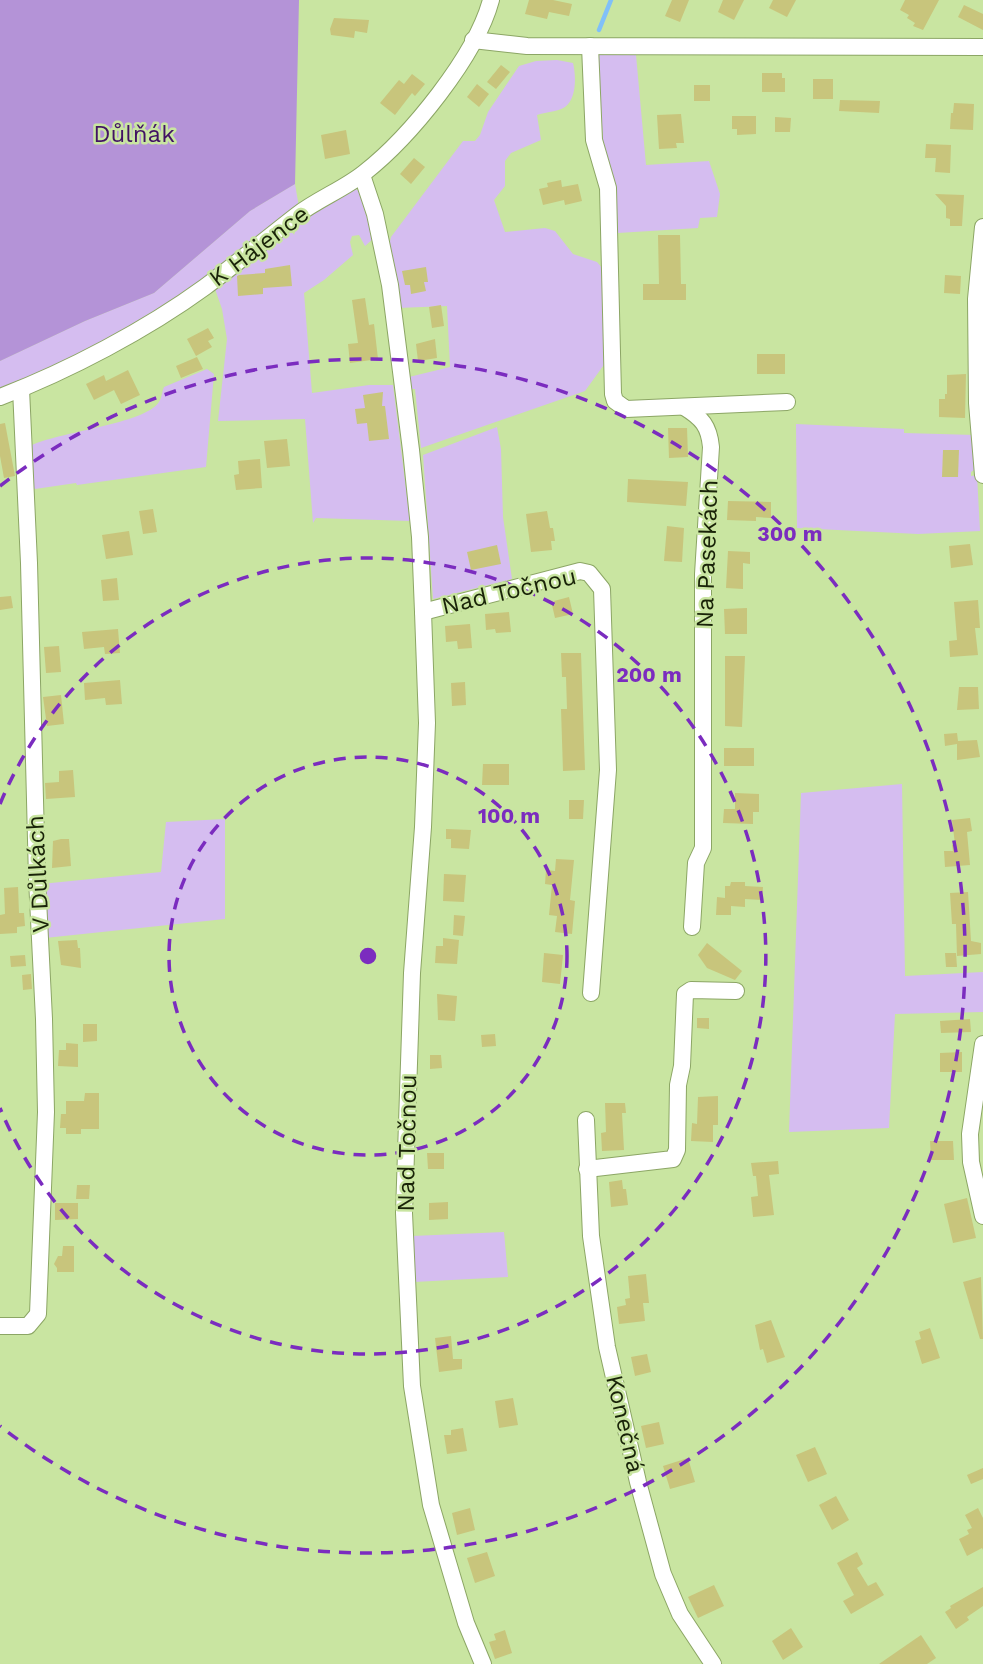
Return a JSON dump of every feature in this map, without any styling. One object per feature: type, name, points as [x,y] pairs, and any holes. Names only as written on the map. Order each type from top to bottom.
[{"type":"street","points":[[491,0],[488,14],[473,40],[527,46],[983,47]]},
{"type":"street","name":"K Hájence","points":[[0,397],[21,389],[151,322],[205,287],[300,213],[362,175],[390,151],[414,124],[457,68],[473,40]]},
{"type":"street","points":[[590,46],[594,140],[608,188],[615,401],[626,409],[787,402]]},
{"type":"street","name":"Nad Točnou","points":[[362,175],[375,214],[390,285],[415,487],[423,612],[427,723],[423,827],[412,973],[404,1213],[412,1386],[431,1505],[466,1623],[483,1664]]},
{"type":"street","points":[[983,227],[976,299],[977,403],[983,475]]},
{"type":"street","name":"V Důlkách","points":[[0,1326],[29,1326],[38,1314],[46,1112],[21,389]]},
{"type":"street","points":[[710,433],[720,411],[729,405]]},
{"type":"street","points":[[684,407],[699,416],[710,433]]},
{"type":"street","name":"Na Pasekách","points":[[692,927],[696,863],[704,848],[703,574],[710,433]]},
{"type":"street","name":"Nad Točnou","points":[[423,612],[580,571],[589,573],[602,589],[608,770],[591,993]]},
{"type":"street","points":[[587,1169],[673,1159],[677,1150],[678,1085],[682,1066],[685,994],[691,990],[736,991]]},
{"type":"street","points":[[983,1045],[971,1134],[971,1163],[983,1216]]},
{"type":"street","name":"Konečná","points":[[586,1120],[592,1236],[607,1347],[638,1482],[663,1574],[680,1614],[713,1664]]},
{"type":"shaded area","points":[[598,55],[636,55],[646,165],[709,161],[720,194],[717,217],[700,218],[698,228],[618,233],[616,192],[603,142]]},
{"type":"shaded area","points":[[557,60],[573,63],[575,80],[572,98],[562,109],[537,115],[541,140],[511,153],[505,161],[505,186],[494,200],[505,232],[545,228],[555,231],[573,254],[597,262],[603,269],[606,362],[585,391],[421,448],[415,389],[408,389],[409,377],[450,367],[447,306],[398,308],[389,246],[391,237],[463,141],[475,141],[480,135],[488,112],[519,66],[536,61]]},
{"type":"shaded area","points":[[295,184],[300,213],[205,287],[0,397],[0,361],[85,321],[154,293],[250,211]]},
{"type":"shaded area","points":[[356,189],[360,192],[375,237],[365,246],[359,235],[352,236],[350,242],[353,255],[304,293],[312,393],[369,385],[393,385],[410,521],[316,518],[313,523],[305,419],[218,421],[227,339],[222,309],[214,286],[291,229],[294,235],[297,225],[303,219]]},
{"type":"shaded area","points":[[207,369],[214,374],[206,467],[77,485],[33,487],[30,446],[119,422],[151,410],[161,399],[164,387]]},
{"type":"shaded area","points":[[796,424],[904,429],[904,433],[975,435],[977,468],[971,472],[971,476],[977,475],[980,531],[918,534],[797,528]]},
{"type":"shaded area","points":[[497,427],[501,449],[503,517],[512,579],[433,599],[423,455]]},
{"type":"shaded area","points":[[902,784],[905,976],[983,972],[983,1012],[895,1014],[889,1128],[789,1132],[801,793]]},
{"type":"shaded area","points":[[225,819],[225,919],[45,938],[41,884],[161,872],[166,822]]},
{"type":"shaded area","points":[[504,1232],[508,1277],[414,1282],[412,1236]]},
{"type":"green space","name":"Důlňák","points":[[0,0],[299,0],[295,184],[250,211],[154,293],[85,321],[0,361]]},
{"type":"building","points":[[529,0],[553,0],[572,4],[569,16],[549,12],[547,19],[525,14]]},
{"type":"building","points":[[672,0],[689,0],[680,22],[665,16]]},
{"type":"building","points":[[723,0],[744,0],[734,20],[718,12]]},
{"type":"building","points":[[773,0],[796,0],[787,17],[769,8]]},
{"type":"building","points":[[905,0],[939,0],[923,30],[913,26],[915,23],[907,18],[909,15],[900,10]]},
{"type":"building","points":[[964,5],[983,14],[983,30],[958,17]]},
{"type":"building","points":[[334,18],[369,20],[367,33],[355,31],[354,38],[331,35]]},
{"type":"building","points":[[501,65],[510,72],[496,89],[487,82]]},
{"type":"building","points":[[762,73],[782,73],[782,78],[785,78],[785,92],[762,92]]},
{"type":"building","points":[[412,74],[425,84],[415,96],[412,93],[395,115],[380,103],[399,80],[404,84]]},
{"type":"building","points":[[813,79],[833,79],[833,99],[813,99]]},
{"type":"building","points":[[477,84],[489,94],[479,107],[467,97]]},
{"type":"building","points":[[694,85],[710,85],[710,101],[694,101]]},
{"type":"building","points":[[840,100],[880,101],[879,113],[839,111]]},
{"type":"building","points":[[954,103],[974,104],[973,130],[950,129]]},
{"type":"building","points":[[681,114],[684,143],[676,143],[677,148],[659,149],[657,115]]},
{"type":"building","points":[[732,116],[756,116],[756,134],[737,135],[737,129],[732,129]]},
{"type":"building","points":[[775,117],[791,118],[790,132],[775,132]]},
{"type":"building","points":[[346,130],[350,154],[325,159],[321,135]]},
{"type":"building","points":[[926,144],[951,145],[950,173],[935,172],[936,158],[925,158]]},
{"type":"building","points":[[414,158],[425,167],[411,184],[400,174]]},
{"type":"building","points":[[561,180],[562,187],[578,184],[582,201],[565,205],[564,200],[543,205],[539,189],[548,187],[547,183]]},
{"type":"building","points":[[935,194],[964,195],[962,226],[950,226],[950,219],[946,218],[946,206]]},
{"type":"building","points":[[658,235],[680,235],[681,284],[686,284],[686,300],[643,300],[643,284],[659,284]]},
{"type":"building","points":[[290,265],[292,286],[263,288],[263,294],[238,296],[237,276],[265,273],[265,269]]},
{"type":"building","points":[[426,267],[426,291],[411,294],[410,285],[405,285],[402,271]]},
{"type":"building","points":[[945,275],[961,276],[960,294],[944,293]]},
{"type":"building","points":[[365,298],[369,325],[374,324],[378,359],[350,363],[348,344],[358,343],[352,300]]},
{"type":"building","points":[[441,305],[444,326],[432,328],[429,307]]},
{"type":"building","points":[[208,328],[214,338],[208,341],[212,347],[196,356],[187,339]]},
{"type":"building","points":[[435,339],[437,358],[418,361],[416,344]]},
{"type":"building","points":[[757,354],[785,354],[785,374],[757,374]]},
{"type":"building","points":[[197,357],[203,369],[181,378],[176,366]]},
{"type":"building","points":[[128,370],[140,395],[121,404],[114,390],[94,400],[86,384],[104,375],[106,381]]},
{"type":"building","points":[[966,374],[965,418],[939,417],[939,399],[945,399],[947,394],[947,375]]},
{"type":"building","points":[[383,392],[382,406],[385,406],[389,439],[369,441],[367,423],[357,424],[355,409],[365,408],[363,395]]},
{"type":"building","points":[[5,423],[15,476],[4,478],[0,456],[0,424]]},
{"type":"building","points":[[668,428],[687,428],[688,457],[669,458]]},
{"type":"building","points":[[287,439],[290,466],[267,468],[264,441]]},
{"type":"building","points":[[943,450],[959,450],[958,477],[942,477]]},
{"type":"building","points":[[260,459],[262,488],[236,490],[234,475],[239,474],[238,461]]},
{"type":"building","points":[[628,479],[688,482],[686,506],[627,502]]},
{"type":"building","points":[[728,501],[771,502],[771,518],[756,517],[756,521],[727,520]]},
{"type":"building","points":[[153,509],[157,532],[143,534],[139,511]]},
{"type":"building","points":[[547,511],[555,541],[551,541],[552,550],[531,552],[526,514]]},
{"type":"building","points":[[667,526],[684,528],[682,562],[664,561]]},
{"type":"building","points":[[129,531],[133,555],[106,559],[102,535]]},
{"type":"building","points":[[970,544],[973,565],[951,568],[949,546]]},
{"type":"building","points":[[497,545],[501,564],[471,570],[467,552]]},
{"type":"building","points":[[728,551],[750,552],[750,564],[743,563],[743,589],[726,588]]},
{"type":"building","points":[[117,578],[119,600],[103,601],[101,580]]},
{"type":"building","points":[[11,596],[13,608],[0,610],[0,597]]},
{"type":"building","points":[[569,597],[573,614],[555,618],[552,605],[555,605],[554,601]]},
{"type":"building","points":[[978,600],[980,628],[975,628],[978,655],[950,657],[949,641],[957,640],[954,602]]},
{"type":"building","points":[[747,608],[747,634],[725,634],[724,609]]},
{"type":"building","points":[[509,612],[511,632],[496,633],[495,629],[486,630],[485,614]]},
{"type":"building","points":[[470,624],[472,648],[458,649],[457,641],[446,642],[445,626]]},
{"type":"building","points":[[118,629],[120,653],[105,654],[104,647],[84,649],[82,632]]},
{"type":"building","points":[[59,646],[61,672],[46,673],[44,647]]},
{"type":"building","points":[[561,653],[581,653],[585,770],[563,771],[561,709],[567,709],[566,677],[562,677]]},
{"type":"building","points":[[725,656],[745,656],[742,727],[725,726]]},
{"type":"building","points":[[120,680],[122,704],[106,705],[105,698],[85,700],[84,683]]},
{"type":"building","points":[[465,682],[466,705],[452,706],[451,683]]},
{"type":"building","points":[[959,687],[978,687],[979,709],[957,710]]},
{"type":"building","points":[[61,695],[64,724],[47,726],[43,697]]},
{"type":"building","points":[[957,733],[958,741],[977,740],[980,757],[957,760],[957,744],[945,746],[944,734]]},
{"type":"building","points":[[724,748],[754,748],[754,766],[724,766]]},
{"type":"building","points":[[483,764],[509,764],[509,785],[482,785]]},
{"type":"building","points":[[73,770],[75,797],[46,799],[45,783],[59,782],[59,771]]},
{"type":"building","points":[[735,793],[759,794],[759,812],[753,812],[753,824],[723,823],[724,809],[735,809]]},
{"type":"building","points":[[569,800],[584,800],[583,819],[569,819]]},
{"type":"building","points":[[970,818],[972,831],[967,832],[970,865],[945,867],[944,851],[953,851],[952,845],[955,844],[952,820]]},
{"type":"building","points":[[446,829],[471,830],[469,849],[451,848],[451,839],[446,839]]},
{"type":"building","points":[[69,839],[71,866],[52,868],[53,841]]},
{"type":"building","points":[[556,859],[574,860],[570,900],[575,901],[572,934],[555,932],[557,916],[549,915],[552,885],[545,884],[546,870],[555,871]]},
{"type":"building","points":[[444,874],[466,875],[464,902],[443,901]]},
{"type":"building","points":[[731,882],[745,882],[745,886],[763,887],[762,900],[745,899],[745,907],[731,906],[731,915],[716,915],[717,897],[725,898],[725,886],[730,886]]},
{"type":"building","points":[[18,887],[19,913],[24,913],[25,926],[17,927],[17,933],[0,934],[0,915],[5,914],[4,888]]},
{"type":"building","points":[[968,892],[971,941],[981,943],[981,954],[957,956],[956,924],[952,924],[950,893]]},
{"type":"building","points":[[454,915],[465,916],[463,936],[453,935]]},
{"type":"building","points":[[443,938],[459,940],[457,964],[435,963],[436,946],[443,946]]},
{"type":"building","points":[[77,940],[81,968],[61,965],[58,941]]},
{"type":"building","points":[[707,943],[742,971],[735,980],[707,968],[698,955]]},
{"type":"building","points":[[544,953],[563,955],[560,984],[542,982]]},
{"type":"building","points":[[945,953],[956,953],[957,967],[946,967]]},
{"type":"building","points":[[25,955],[26,966],[11,967],[10,956]]},
{"type":"building","points":[[31,974],[32,989],[23,990],[22,975]]},
{"type":"building","points":[[437,994],[457,996],[455,1021],[438,1020]]},
{"type":"building","points":[[697,1018],[709,1018],[709,1029],[697,1028]]},
{"type":"building","points":[[970,1019],[971,1032],[941,1033],[940,1021]]},
{"type":"building","points":[[83,1024],[97,1024],[97,1041],[83,1042]]},
{"type":"building","points":[[495,1034],[496,1046],[482,1047],[481,1035]]},
{"type":"building","points":[[66,1043],[78,1044],[78,1067],[58,1066],[59,1050],[66,1050]]},
{"type":"building","points":[[962,1052],[962,1072],[940,1072],[940,1053]]},
{"type":"building","points":[[430,1055],[441,1055],[442,1068],[430,1069]]},
{"type":"building","points":[[85,1093],[99,1093],[99,1129],[81,1129],[81,1134],[66,1134],[66,1128],[60,1128],[61,1114],[66,1114],[66,1101],[84,1101]]},
{"type":"building","points":[[718,1096],[718,1125],[713,1125],[713,1142],[691,1141],[692,1123],[697,1124],[698,1097]]},
{"type":"building","points":[[605,1103],[625,1103],[626,1113],[622,1113],[624,1150],[602,1151],[601,1133],[606,1132]]},
{"type":"building","points":[[930,1141],[953,1141],[954,1160],[931,1160]]},
{"type":"building","points":[[427,1153],[444,1153],[444,1169],[428,1169]]},
{"type":"building","points":[[778,1161],[779,1174],[769,1175],[774,1215],[753,1217],[751,1197],[758,1196],[756,1176],[753,1176],[751,1163]]},
{"type":"building","points":[[622,1180],[628,1205],[611,1207],[609,1182]]},
{"type":"building","points":[[77,1185],[90,1185],[89,1199],[76,1199]]},
{"type":"building","points":[[967,1198],[976,1238],[953,1243],[944,1204]]},
{"type":"building","points":[[448,1202],[448,1219],[429,1220],[429,1203]]},
{"type":"building","points":[[55,1203],[78,1203],[78,1219],[55,1220]]},
{"type":"building","points":[[63,1246],[74,1246],[74,1272],[57,1272],[54,1264],[58,1256],[62,1256]]},
{"type":"building","points":[[646,1274],[649,1303],[643,1303],[645,1321],[619,1324],[617,1307],[626,1305],[625,1299],[630,1298],[628,1276]]},
{"type":"building","points":[[981,1277],[983,1339],[980,1339],[963,1282]]},
{"type":"building","points":[[771,1320],[785,1357],[767,1363],[763,1349],[760,1350],[755,1325]]},
{"type":"building","points":[[930,1328],[940,1358],[922,1364],[915,1341],[921,1339],[919,1332]]},
{"type":"building","points":[[451,1336],[453,1359],[462,1359],[462,1369],[439,1372],[435,1338]]},
{"type":"building","points":[[647,1354],[651,1372],[635,1376],[631,1357]]},
{"type":"building","points":[[513,1398],[518,1425],[499,1428],[495,1401]]},
{"type":"building","points":[[659,1422],[664,1444],[646,1448],[641,1426]]},
{"type":"building","points":[[463,1428],[467,1451],[447,1454],[444,1435],[451,1435],[451,1430]]},
{"type":"building","points":[[815,1447],[827,1474],[808,1482],[796,1455]]},
{"type":"building","points":[[688,1458],[695,1482],[670,1489],[663,1466]]},
{"type":"building","points":[[983,1468],[983,1479],[971,1484],[967,1475]]},
{"type":"building","points":[[836,1496],[849,1520],[832,1530],[819,1505]]},
{"type":"building","points":[[470,1508],[475,1530],[457,1535],[452,1513]]},
{"type":"building","points":[[978,1508],[983,1518],[983,1550],[982,1548],[967,1556],[959,1539],[969,1534],[967,1530],[972,1528],[965,1515]]},
{"type":"building","points":[[487,1552],[495,1576],[475,1583],[467,1558]]},
{"type":"building","points":[[857,1552],[863,1564],[857,1568],[868,1586],[876,1582],[884,1595],[851,1614],[843,1601],[854,1595],[837,1563]]},
{"type":"building","points":[[714,1585],[724,1606],[698,1618],[688,1597]]},
{"type":"building","points":[[983,1587],[983,1606],[956,1629],[945,1612],[950,1606]]},
{"type":"building","points":[[791,1628],[803,1647],[783,1660],[772,1641]]},
{"type":"building","points":[[505,1630],[512,1653],[495,1659],[489,1642],[496,1640],[494,1634]]},
{"type":"building","points":[[921,1635],[936,1658],[927,1664],[879,1664]]},
{"type":"waterway","points":[[599,30],[611,0]]}]
